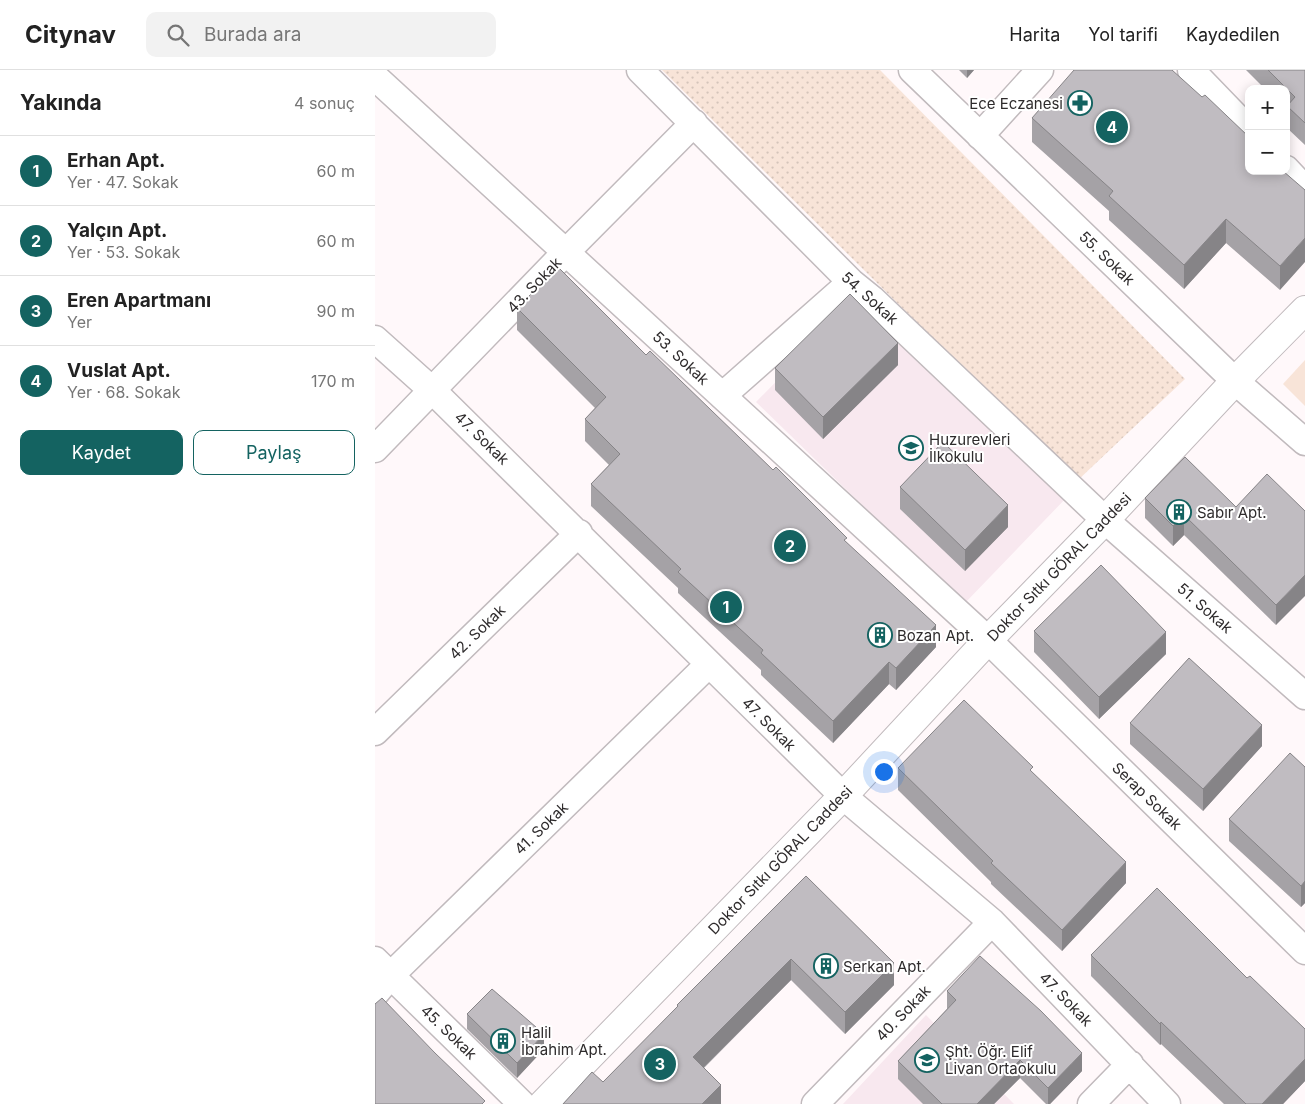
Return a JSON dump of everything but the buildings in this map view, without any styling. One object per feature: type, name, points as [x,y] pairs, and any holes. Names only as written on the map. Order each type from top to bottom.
[{"type":"street","name":"54. Sokak","points":[[640,70],[851,282],[879,306],[1105,520]]},
{"type":"street","name":"55. Sokak","points":[[912,70],[1235,381],[1305,442]]},
{"type":"street","points":[[980,136],[1040,70]]},
{"type":"street","points":[[1191,70],[1245,126]]},
{"type":"street","name":"53. Sokak","points":[[375,77],[988,640]]},
{"type":"street","name":"43. Sokak","points":[[375,449],[694,123]]},
{"type":"street","points":[[1290,173],[1305,189]]},
{"type":"street","points":[[722,396],[851,282]]},
{"type":"street","name":"Doktor Sıtkı GÖRAL Caddesi","points":[[543,1104],[843,796],[988,640],[1305,310]]},
{"type":"street","name":"47. Sokak","points":[[375,339],[433,391],[579,533],[843,796],[992,922],[1167,1104]]},
{"type":"street","name":"51. Sokak","points":[[1105,520],[1305,696]]},
{"type":"street","name":"42. Sokak","points":[[375,732],[579,533]]},
{"type":"street","name":"Serap Sokak","points":[[988,640],[1305,951]]},
{"type":"street","name":"41. Sokak","points":[[380,976],[709,664]]},
{"type":"street","name":"40. Sokak","points":[[815,1104],[992,922]]},
{"type":"street","name":"45. Sokak","points":[[380,976],[522,1104]]},
{"type":"street","points":[[1091,1104],[1130,1064]]},
{"type":"shaded area","points":[[662,70],[880,70],[1185,379],[1077,481]]},
{"type":"shaded area","name":"Huzurevleri İlkokulu","points":[[856,300],[1069,495],[964,604],[756,402]]},
{"type":"shaded area","points":[[1305,360],[1305,406],[1283,384]]},
{"type":"shaded area","name":"Şht. Öğr. Elif Livan Ortaokulu","points":[[926,1015],[1014,1104],[843,1104]]},
{"type":"place","name":"Ece Eczanesi","points":[[1080,103]]},
{"type":"place","name":"Vuslat Apt.","points":[[1112,127]]},
{"type":"place","name":"Huzurevleri İlkokulu","points":[[911,448]]},
{"type":"place","name":"Sabır Apt.","points":[[1179,512]]},
{"type":"place","name":"Yalçın Apt.","points":[[790,546]]},
{"type":"place","name":"Erhan Apt.","points":[[726,607]]},
{"type":"place","name":"Bozan Apt.","points":[[880,635]]},
{"type":"place","name":"Serkan Apt.","points":[[826,966]]},
{"type":"place","name":"Halil İbrahim Apt.","points":[[503,1041]]},
{"type":"place","name":"Şht. Öğr. Elif Livan Ortaokulu","points":[[927,1060]]},
{"type":"place","name":"Eren Apartmanı","points":[[660,1064]]}]
